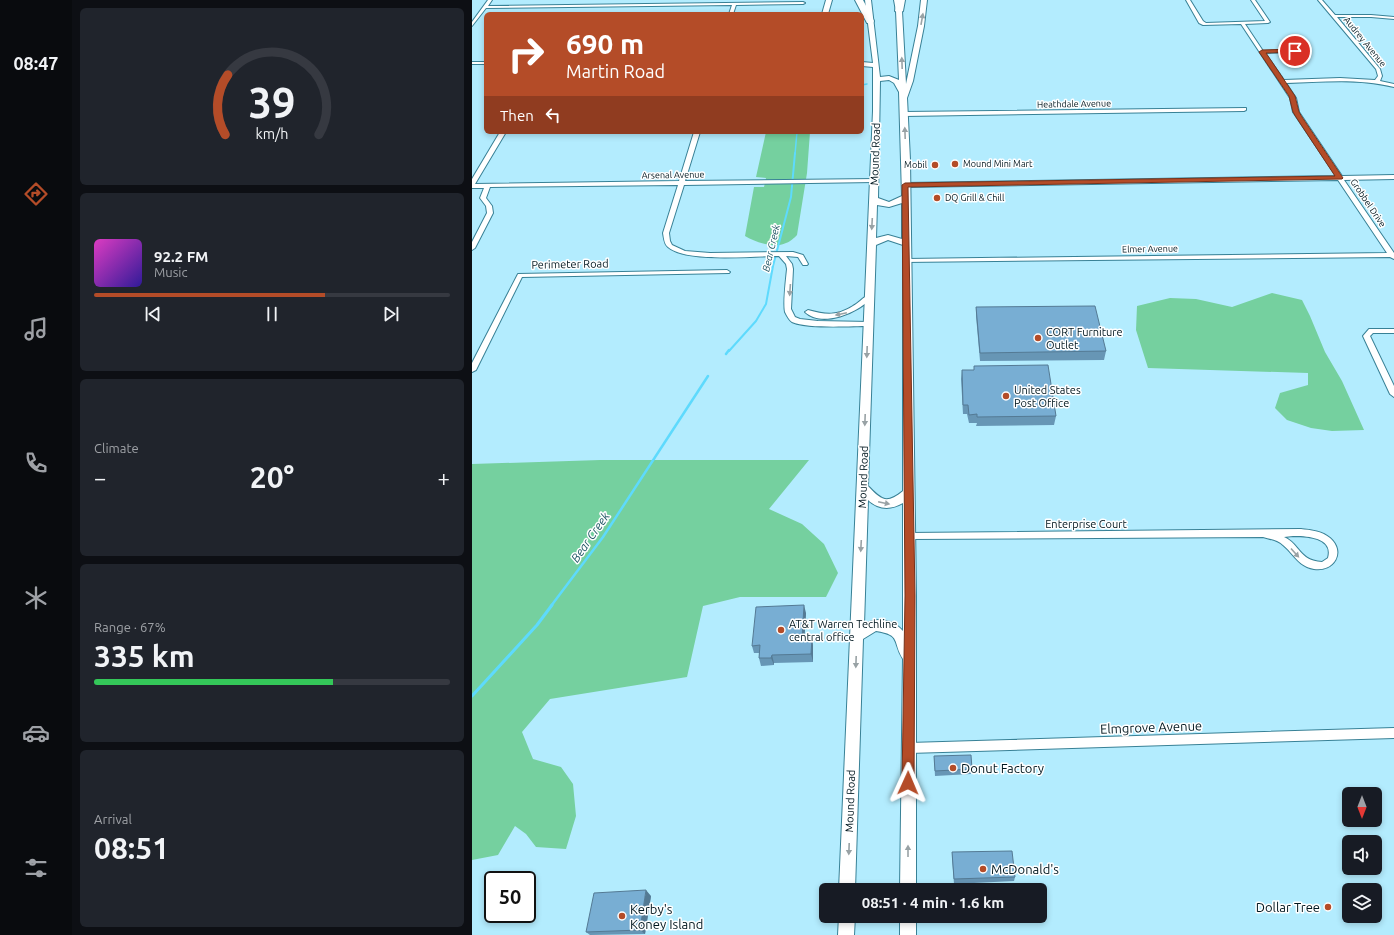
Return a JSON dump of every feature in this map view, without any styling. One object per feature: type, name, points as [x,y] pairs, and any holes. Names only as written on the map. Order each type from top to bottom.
[{"type":"highway","points":[[859,0],[870,21]]},
{"type":"highway","points":[[899,11],[902,0]]},
{"type":"main road","points":[[826,12],[829,0]]},
{"type":"main road","name":"Mound Road","points":[[847,883],[871,245],[874,199],[877,80],[868,0]]},
{"type":"main road","points":[[897,0],[899,11],[904,114],[906,243],[910,661],[908,883]]},
{"type":"main road","points":[[903,102],[910,81],[924,10],[924,0]]},
{"type":"main road","points":[[864,64],[876,65]]},
{"type":"main road","points":[[877,80],[885,78],[898,81],[903,94]]},
{"type":"main road","points":[[874,199],[880,203],[890,206],[898,204],[905,198]]},
{"type":"main road","points":[[871,245],[879,239],[886,237],[906,243]]},
{"type":"main road","points":[[863,488],[874,500],[883,504],[898,502],[908,494]]},
{"type":"main road","points":[[857,636],[874,625],[892,628],[900,636],[910,661]]},
{"type":"main road","points":[[846,935],[847,923]]},
{"type":"main road","points":[[908,923],[908,935]]},
{"type":"street","points":[[472,24],[490,0]]},
{"type":"street","points":[[1188,0],[1203,23],[1243,24],[1268,22],[1253,0]]},
{"type":"street","name":"Audrey Avenue","points":[[1320,0],[1378,69],[1380,76],[1377,81],[1394,86]]},
{"type":"street","points":[[485,7],[658,2],[734,4],[803,3]]},
{"type":"street","points":[[732,12],[734,4]]},
{"type":"street","points":[[1334,16],[1372,16],[1394,18]]},
{"type":"street","name":"Grobbel Drive","points":[[1243,24],[1293,98],[1296,112],[1393,256]]},
{"type":"street","points":[[1262,52],[1295,51]]},
{"type":"street","points":[[472,63],[484,62]]},
{"type":"street","points":[[1282,82],[1377,81]]},
{"type":"street","name":"Heathdale Avenue","points":[[904,114],[1244,109]]},
{"type":"street","points":[[472,185],[501,134]]},
{"type":"street","points":[[696,134],[666,233],[667,240],[673,249],[684,253],[701,255],[788,253],[804,258],[805,264]]},
{"type":"street","points":[[905,185],[1394,177]]},
{"type":"street","name":"Arsenal Avenue","points":[[472,185],[874,180]]},
{"type":"street","points":[[472,248],[489,215],[489,206],[483,198],[488,186]]},
{"type":"street","points":[[781,254],[789,264],[790,269],[788,309],[794,320],[808,323],[868,324]]},
{"type":"street","name":"Elmer Avenue","points":[[906,261],[1393,256]]},
{"type":"street","name":"Perimeter Road","points":[[472,370],[520,275],[727,272]]},
{"type":"street","points":[[808,312],[822,316],[847,312],[860,306],[870,298]]},
{"type":"street","points":[[1394,331],[1371,331],[1366,336],[1394,394]]},
{"type":"street","name":"Enterprise Court","points":[[908,536],[1263,534],[1308,534],[1321,536],[1330,544],[1333,551],[1333,558],[1329,564],[1322,566],[1307,563],[1281,539],[1263,534]]},
{"type":"street","name":"Elmgrove Avenue","points":[[909,748],[1394,733]]},
{"type":"green space","points":[[766,134],[810,134],[807,173],[797,235],[792,240],[781,245],[770,245],[745,236],[754,187],[764,187],[766,178],[756,177]]},
{"type":"green space","points":[[1272,293],[1302,300],[1325,352],[1342,381],[1364,430],[1332,431],[1311,428],[1287,420],[1275,408],[1280,393],[1308,385],[1308,373],[1148,368],[1136,330],[1137,306],[1170,298],[1196,299],[1232,307]]},
{"type":"green space","points":[[600,460],[809,460],[769,509],[802,524],[824,544],[838,573],[826,597],[740,597],[703,606],[687,677],[550,699],[522,732],[533,759],[561,767],[573,784],[576,816],[566,849],[536,847],[526,834],[515,826],[498,855],[472,860],[472,464]]},
{"type":"building","name":"CORT Furniture Outlet","points":[[1095,306],[1106,351],[980,353],[976,307]]},
{"type":"building","name":"United States Post Office","points":[[1048,365],[1056,416],[977,417],[977,414],[969,415],[968,405],[963,405],[962,370],[974,370],[974,366]]},
{"type":"building","name":"AT&T Warren Techline central office","points":[[804,605],[802,639],[812,638],[811,654],[772,655],[771,658],[759,658],[760,645],[752,646],[756,607]]},
{"type":"building","name":"Donut Factory","points":[[971,755],[972,769],[935,771],[934,756]]},
{"type":"building","name":"McDonald's","points":[[1012,851],[1015,877],[954,879],[952,852]]},
{"type":"building","name":"Kerby's Koney Island","points":[[646,890],[640,930],[586,932],[594,893]]},
{"type":"waterway","name":"Bear Creek","points":[[795,154],[797,134]]},
{"type":"waterway","name":"Bear Creek","points":[[729,351],[756,321],[766,304],[773,266],[791,197],[795,153]]},
{"type":"waterway","name":"Bear Creek","points":[[726,354],[729,350]]},
{"type":"waterway","name":"Bear Creek","points":[[551,606],[603,537],[708,376]]},
{"type":"waterway","name":"Bear Creek","points":[[472,696],[537,625],[552,605]]},
{"type":"place","name":"Mound Mini Mart","points":[[955,164]]},
{"type":"place","name":"Mobil","points":[[935,165]]},
{"type":"place","name":"DQ Grill & Chill","points":[[937,198]]},
{"type":"place","name":"CORT Furniture Outlet","points":[[1038,338]]},
{"type":"place","name":"United States Post Office","points":[[1006,396]]},
{"type":"place","name":"AT&T Warren Techline central office","points":[[781,630]]},
{"type":"place","name":"Donut Factory","points":[[953,768]]},
{"type":"place","name":"McDonald's","points":[[983,869]]},
{"type":"place","name":"Dollar Tree","points":[[1328,907]]},
{"type":"place","name":"Kerby's Koney Island","points":[[622,916]]},
{"type":"route","points":[[908,783],[910,596],[908,536],[908,394],[905,185],[1340,178],[1299,117],[1296,112],[1292,96],[1262,52],[1295,51]]}]
